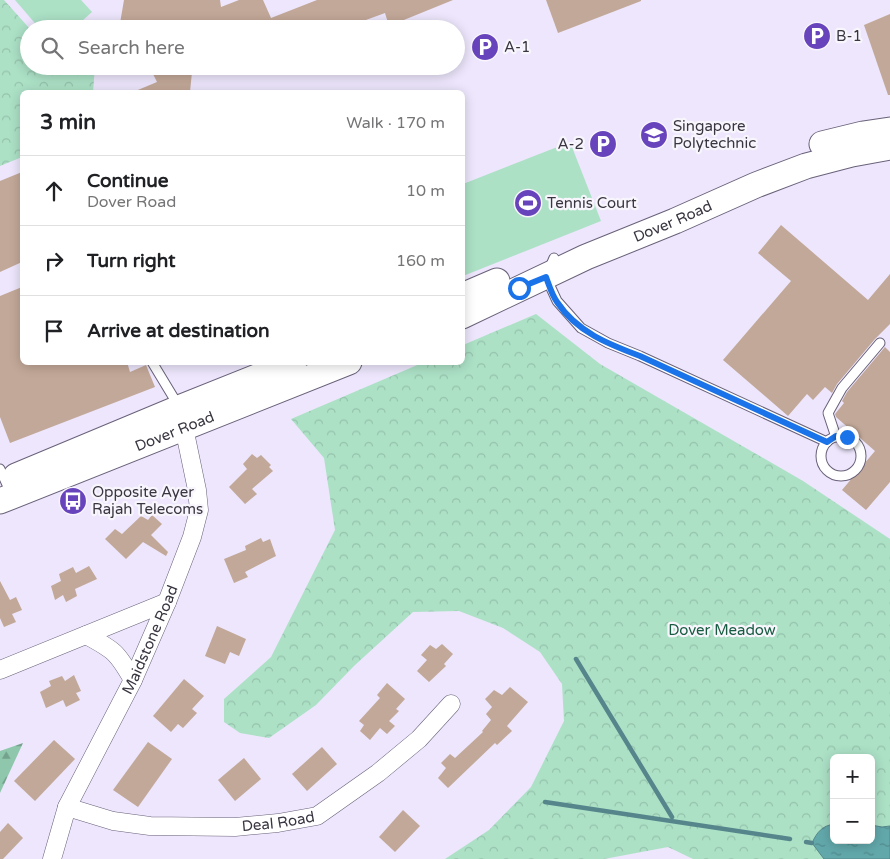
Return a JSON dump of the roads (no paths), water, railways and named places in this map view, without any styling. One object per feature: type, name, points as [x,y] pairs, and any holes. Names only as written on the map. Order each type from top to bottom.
[{"type":"street","name":"Dover Road","points":[[465,315],[519,288],[550,267],[863,134],[890,130]]},
{"type":"street","name":"Dover Road","points":[[465,295],[586,257],[804,158],[852,154],[890,147]]},
{"type":"street","name":"Dover Road","points":[[182,418],[288,365]]},
{"type":"street","name":"Dover Road","points":[[3,486],[182,418],[340,365]]},
{"type":"street","name":"Maidstone Road","points":[[52,859],[67,807],[133,680],[167,602],[192,537],[199,510],[182,418]]},
{"type":"street","points":[[0,670],[167,602]]},
{"type":"street","points":[[86,635],[114,651],[133,680]]},
{"type":"street","name":"Deal Road","points":[[67,807],[113,821],[150,826],[235,827],[278,823],[313,817],[378,773],[419,739],[451,704]]},
{"type":"lane","points":[[550,267],[557,301],[581,328],[608,344],[640,356],[827,442]]},
{"type":"lane","points":[[836,436],[828,413],[842,388],[880,343]]},
{"type":"lane","points":[[154,365],[182,418]]},
{"type":"lane","points":[[836,436],[847,437],[856,442],[861,452],[860,462],[854,471],[845,476],[835,476],[826,470],[821,461],[821,450],[827,442],[836,436]]},
{"type":"water","points":[[830,825],[830,844],[875,844],[875,826],[890,826],[890,859],[824,859],[812,843],[820,830]]},
{"type":"waterway","points":[[576,659],[672,817]]},
{"type":"waterway","points":[[545,802],[790,839]]},
{"type":"waterway","points":[[806,842],[812,843]]},
{"type":"place","name":"B-1","points":[[817,36]]},
{"type":"place","name":"A-1","points":[[485,47]]},
{"type":"place","name":"Singapore Polytechnic","points":[[654,135]]},
{"type":"place","name":"A-2","points":[[603,144]]},
{"type":"place","name":"Tennis Court","points":[[528,203]]},
{"type":"place","name":"Opposite Ayer Rajah Telecoms","points":[[73,501]]},
{"type":"park label","name":"Dover Meadow","points":[[722,630]]}]
